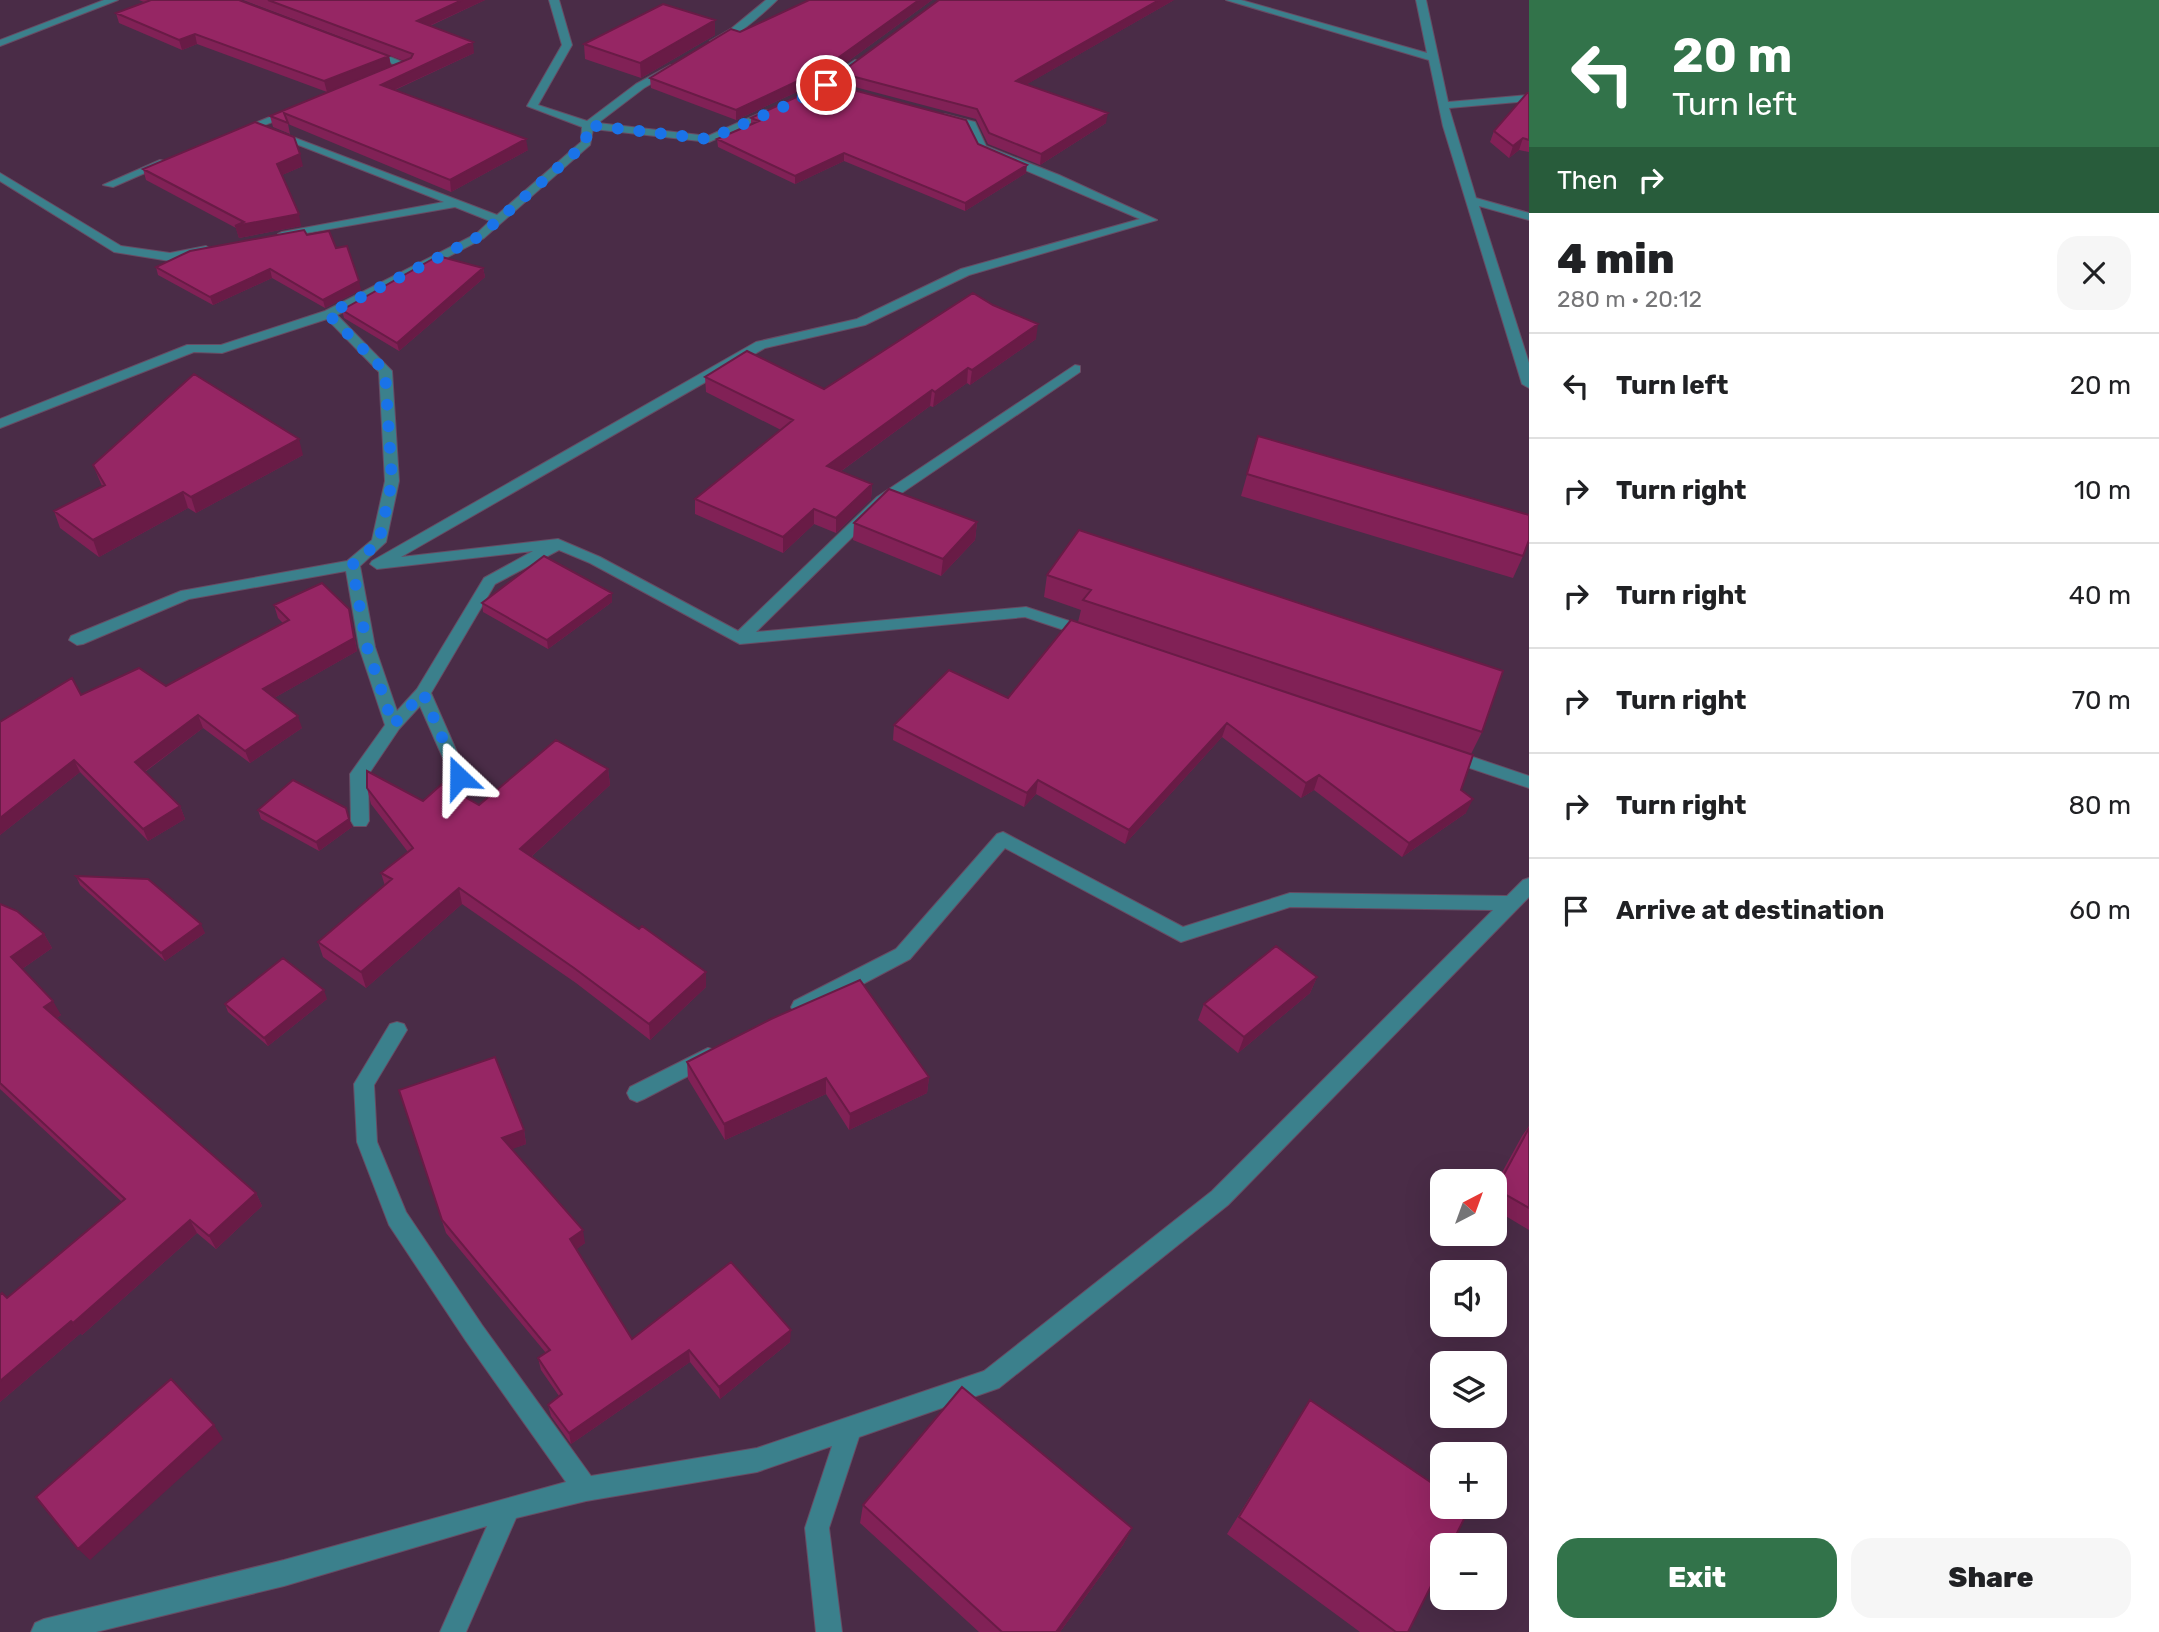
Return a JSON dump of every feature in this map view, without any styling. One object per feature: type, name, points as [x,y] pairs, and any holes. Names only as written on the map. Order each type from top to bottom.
[{"type":"street","points":[[0,43],[113,0]]},
{"type":"street","points":[[554,0],[567,45],[532,106],[587,125],[709,139],[782,107]]},
{"type":"street","points":[[705,47],[735,30],[772,0]]},
{"type":"street","points":[[1231,0],[1433,58]]},
{"type":"street","points":[[1421,0],[1444,105],[1471,201],[1529,384]]},
{"type":"street","points":[[356,47],[407,66],[382,76]]},
{"type":"street","points":[[794,102],[832,87],[871,52]]},
{"type":"street","points":[[587,125],[640,86],[684,59]]},
{"type":"street","points":[[1444,105],[1529,98]]},
{"type":"street","points":[[229,136],[304,106]]},
{"type":"street","points":[[377,564],[761,345],[861,322],[965,272],[1151,220],[982,148],[971,124],[935,114]]},
{"type":"street","points":[[0,424],[192,348],[222,349],[328,314],[480,236],[586,143],[587,125]]},
{"type":"street","points":[[253,126],[498,220]]},
{"type":"street","points":[[108,184],[181,155]]},
{"type":"street","points":[[0,176],[118,248],[170,257],[224,247]]},
{"type":"street","points":[[1471,201],[1529,217]]},
{"type":"street","points":[[263,239],[456,203]]},
{"type":"street","points":[[328,314],[385,371],[392,481],[379,542],[352,565]]},
{"type":"street","points":[[740,639],[881,500],[1075,369]]},
{"type":"street","points":[[360,821],[359,774],[393,725],[423,693],[489,581],[558,544]]},
{"type":"street","points":[[77,640],[186,595],[352,565],[558,544],[595,560],[740,639],[1026,612],[1105,639]]},
{"type":"street","points":[[352,565],[367,647],[393,725]]},
{"type":"street","points":[[423,693],[459,777]]},
{"type":"street","points":[[1436,751],[1529,782]]},
{"type":"street","points":[[782,1017],[903,954],[1003,839],[1181,935],[1290,900],[1511,903]]},
{"type":"street","points":[[44,1632],[284,1573],[508,1508],[586,1489],[757,1460],[991,1380],[1209,1206],[1529,885]]},
{"type":"street","points":[[397,1030],[364,1084],[367,1142],[397,1218],[474,1333],[586,1489]]},
{"type":"street","points":[[637,1093],[722,1049]]},
{"type":"street","points":[[830,1632],[817,1528],[850,1429]]},
{"type":"street","points":[[453,1632],[508,1508]]},
{"type":"building","points":[[151,0],[239,0],[389,56],[324,81],[195,34],[179,40],[116,13]]},
{"type":"building","points":[[268,0],[462,0],[417,21],[473,42],[381,85],[526,139],[450,180],[284,113],[288,123],[270,116],[411,58],[413,54]]},
{"type":"building","points":[[809,0],[919,0],[821,70],[736,110],[650,78],[731,29],[740,32]]},
{"type":"building","points":[[939,0],[1159,0],[1016,81],[1108,113],[1041,154],[989,133],[977,109],[840,73]]},
{"type":"building","points":[[663,4],[715,20],[640,63],[584,44]]},
{"type":"building","points":[[827,83],[966,120],[978,144],[1027,165],[965,203],[844,153],[795,176],[717,139],[759,121],[751,118]]},
{"type":"building","points":[[1527,93],[1529,140],[1523,138],[1513,146],[1494,131]]},
{"type":"building","points":[[255,122],[294,137],[300,154],[277,164],[299,214],[235,226],[244,222],[143,169]]},
{"type":"building","points":[[304,230],[307,235],[329,231],[336,248],[347,246],[359,281],[323,300],[270,269],[210,297],[156,267],[190,251]]},
{"type":"building","points":[[438,256],[483,268],[397,343],[342,310]]},
{"type":"building","points":[[973,293],[993,305],[1038,324],[972,370],[968,368],[935,392],[932,390],[827,466],[872,484],[836,518],[814,509],[783,537],[695,499],[793,420],[705,377],[747,351],[824,389]]},
{"type":"building","points":[[194,374],[299,439],[191,497],[183,492],[93,540],[54,511],[105,485],[93,465]]},
{"type":"building","points":[[1258,436],[1529,515],[1529,540],[1523,556],[1247,474]]},
{"type":"building","points":[[889,489],[977,522],[943,559],[854,523]]},
{"type":"building","points":[[1079,530],[1503,671],[1482,732],[1083,600],[1091,590],[1047,575]]},
{"type":"building","points":[[544,556],[612,593],[547,640],[482,603]]},
{"type":"building","points":[[322,583],[349,609],[354,638],[263,689],[298,716],[245,751],[198,715],[135,762],[180,806],[143,829],[74,760],[0,818],[0,722],[72,678],[81,695],[139,668],[166,686],[289,620],[274,605]]},
{"type":"building","points":[[1071,620],[1473,755],[1461,790],[1473,799],[1409,843],[1319,775],[1306,783],[1227,723],[1129,830],[1038,780],[1027,793],[894,725],[949,670],[1008,698]]},
{"type":"building","points":[[556,740],[608,769],[520,849],[639,929],[642,926],[706,972],[649,1024],[459,888],[361,972],[318,942],[392,879],[381,873],[413,848],[367,788],[367,771],[423,801],[442,784],[479,805]]},
{"type":"building","points":[[293,780],[346,808],[349,819],[316,842],[258,810]]},
{"type":"building","points":[[76,876],[148,879],[201,924],[161,953]]},
{"type":"building","points":[[0,904],[17,911],[44,934],[11,957],[53,1001],[44,1007],[256,1193],[209,1236],[190,1220],[73,1323],[71,1321],[0,1381],[0,1295],[2,1293],[7,1298],[125,1199],[0,1083]]},
{"type":"building","points":[[1276,946],[1317,977],[1244,1037],[1204,1004]]},
{"type":"building","points":[[283,958],[324,990],[264,1038],[225,1004]]},
{"type":"building","points":[[860,980],[929,1077],[850,1114],[826,1078],[724,1124],[687,1062],[771,1019]]},
{"type":"building","points":[[495,1057],[524,1130],[502,1138],[583,1230],[570,1239],[632,1339],[731,1262],[791,1330],[719,1387],[689,1350],[569,1433],[548,1405],[562,1394],[538,1358],[550,1350],[442,1220],[399,1090]]},
{"type":"building","points":[[1529,1128],[1529,1208],[1507,1195],[1507,1169]]},
{"type":"building","points":[[171,1379],[214,1425],[78,1549],[36,1497]]},
{"type":"building","points":[[962,1387],[1132,1528],[1056,1632],[1002,1632],[863,1505]]},
{"type":"building","points":[[1310,1400],[1430,1482],[1430,1519],[1464,1519],[1457,1533],[1430,1533],[1430,1588],[1408,1632],[1396,1632],[1239,1517]]},
{"type":"route","points":[[459,777],[423,693],[393,725],[367,647],[352,565],[379,542],[392,481],[385,371],[328,314],[480,236],[586,143],[587,125],[709,139],[826,85]]}]
